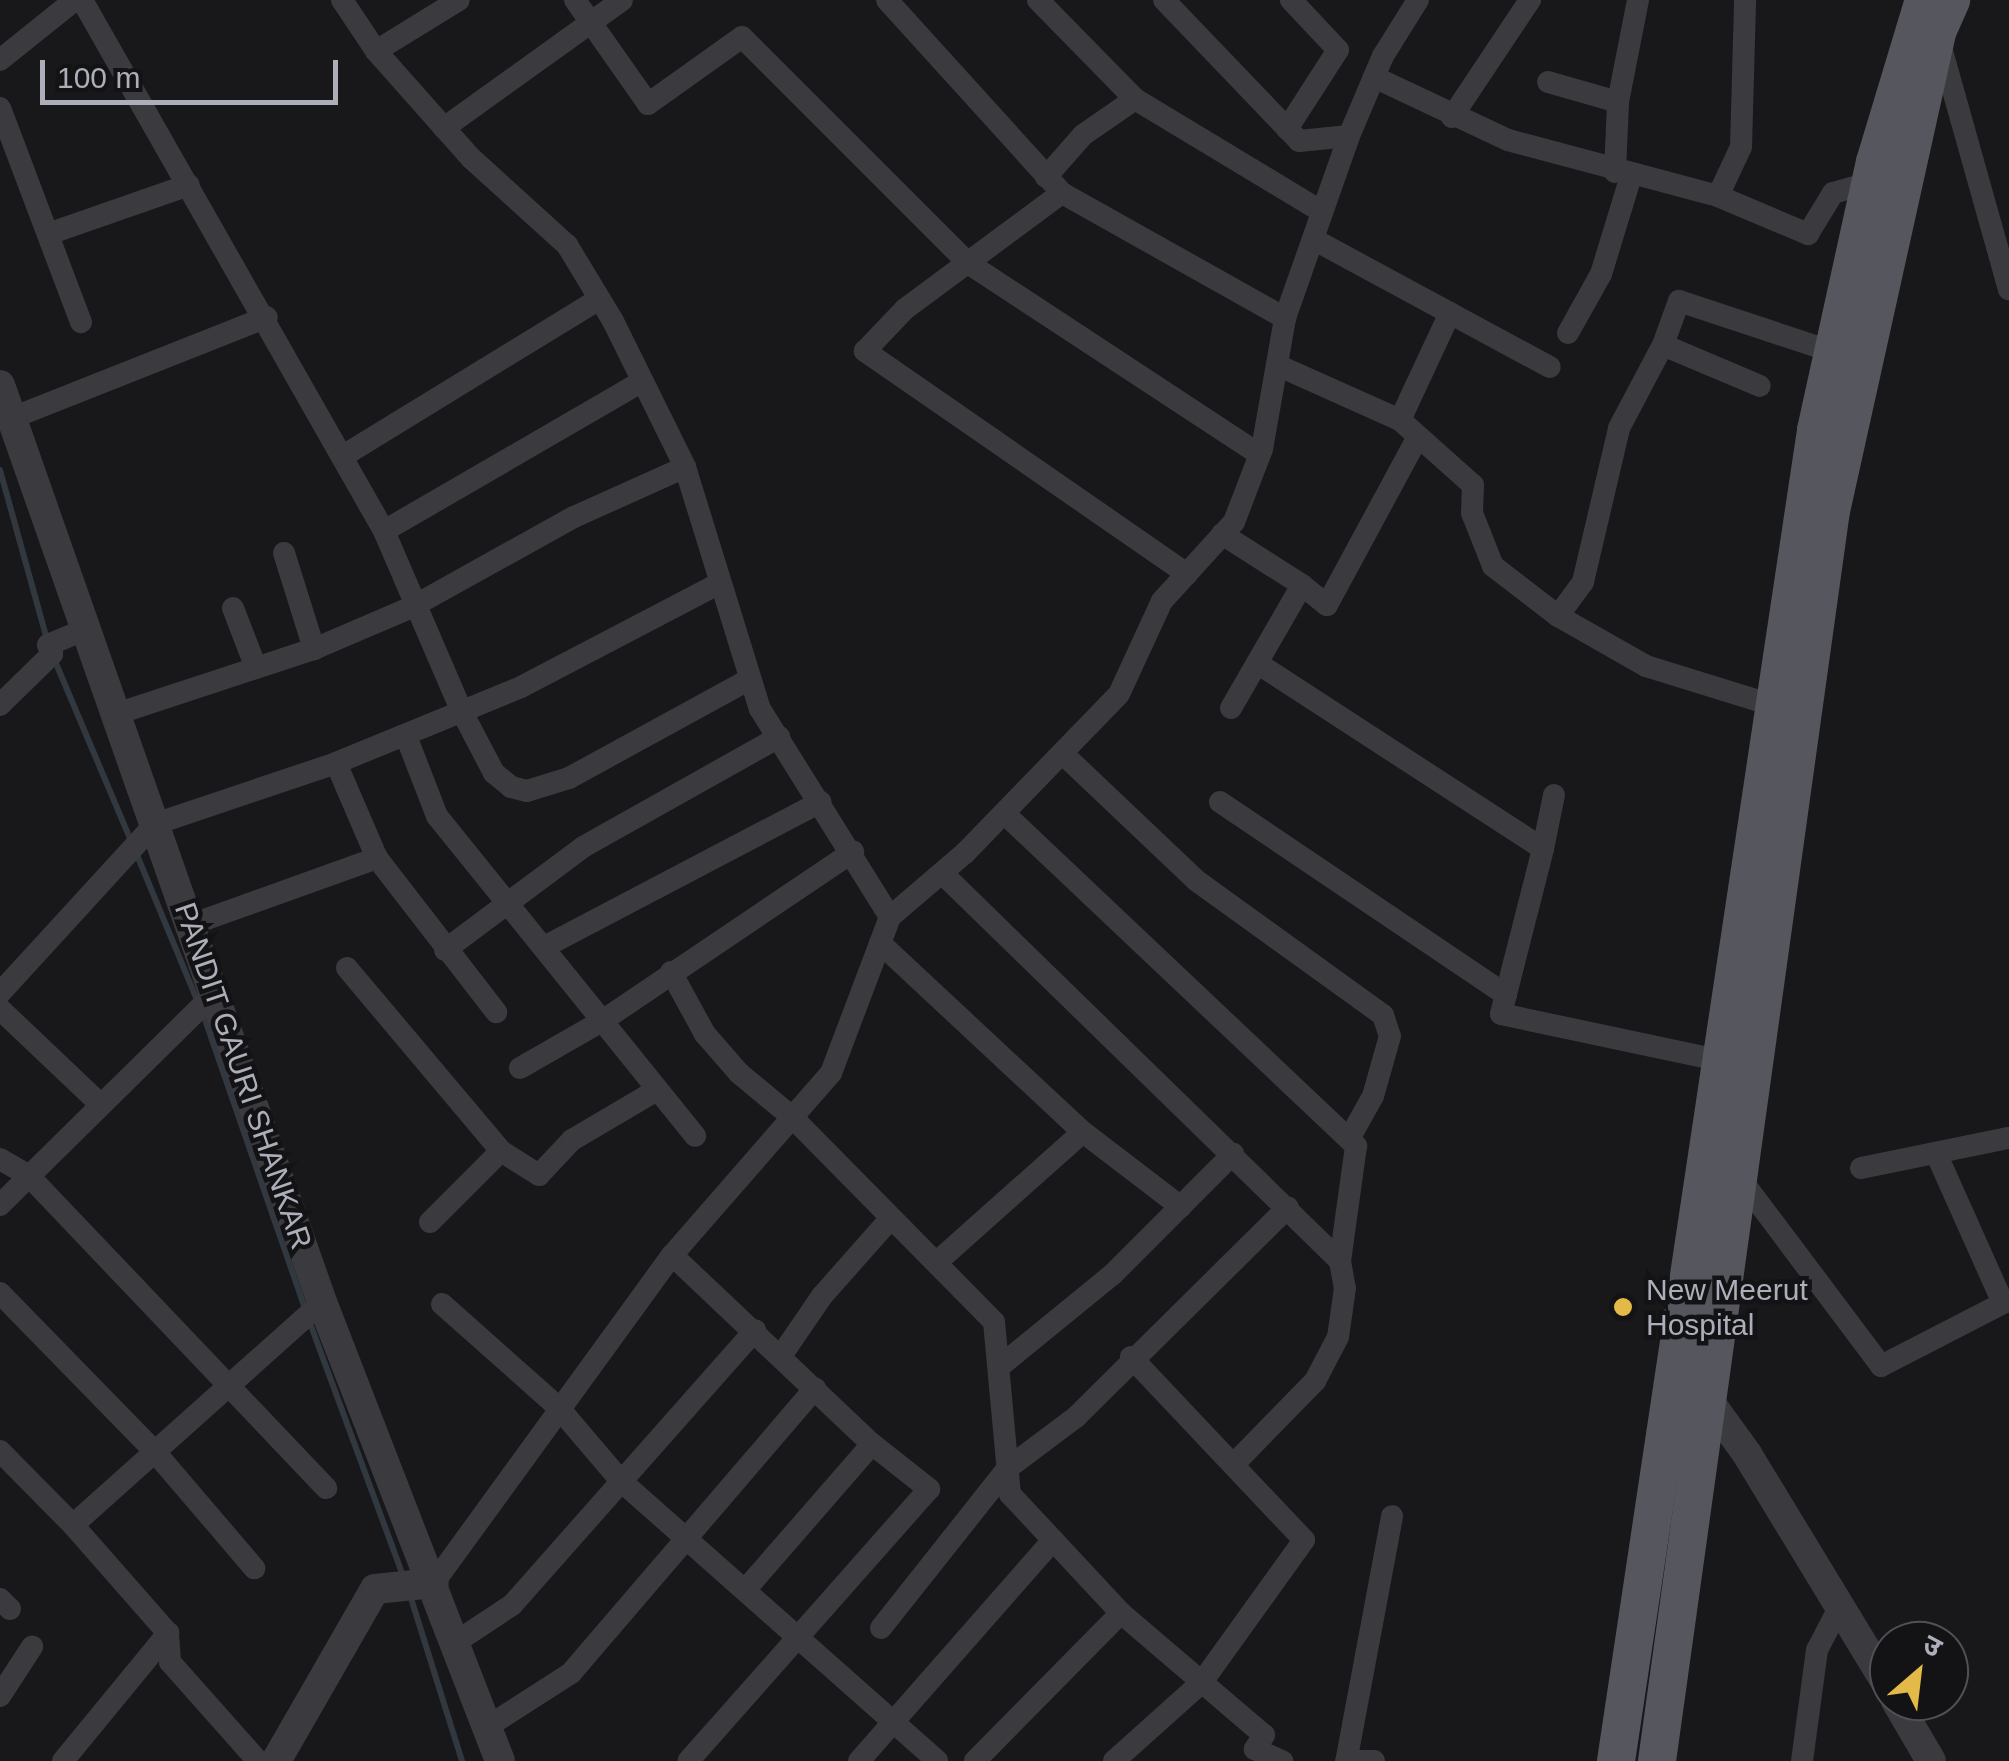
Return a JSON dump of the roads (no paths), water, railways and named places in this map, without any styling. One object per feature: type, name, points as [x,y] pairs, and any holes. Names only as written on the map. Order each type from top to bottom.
[{"type":"main road","points":[[1616,1761],[1720,1061],[1787,709],[1831,512],[1847,339],[1870,182],[1932,12]]},
{"type":"main road","points":[[1847,339],[1932,12]]},
{"type":"main road","points":[[1657,1761],[1757,1066],[1787,709]]},
{"type":"street","points":[[0,60],[78,0],[190,185],[344,456],[384,531],[412,607],[494,773],[527,791],[569,778],[750,678]]},
{"type":"street","points":[[342,0],[376,51],[444,128],[568,244],[685,468],[750,678],[779,738],[890,917]]},
{"type":"street","points":[[376,51],[460,0]]},
{"type":"street","points":[[575,0],[648,104],[742,37],[968,263],[1256,452]]},
{"type":"street","points":[[444,128],[622,0]]},
{"type":"street","points":[[887,0],[1054,185],[1285,318]]},
{"type":"street","points":[[1038,0],[1135,99],[1322,212]]},
{"type":"street","points":[[1164,0],[1299,141],[1349,136]]},
{"type":"street","points":[[1287,129],[1338,50],[1291,0]]},
{"type":"street","points":[[276,1761],[375,1590],[434,1583],[558,1406],[672,1255],[832,1073],[890,917],[1004,814],[1119,694],[1162,600],[1234,522],[1256,452],[1285,318],[1322,212],[1374,77],[1418,0]]},
{"type":"street","points":[[1452,117],[1530,0]]},
{"type":"street","points":[[1568,333],[1600,274],[1623,174],[1618,102],[1638,0]]},
{"type":"street","points":[[1718,196],[1741,146],[1745,0]]},
{"type":"street","points":[[1932,12],[2009,290]]},
{"type":"street","points":[[1374,77],[1452,117],[1623,174],[1718,196],[1808,234],[1833,193],[1870,182]]},
{"type":"street","points":[[1548,82],[1618,102]]},
{"type":"street","points":[[1135,99],[1083,135],[1054,185],[968,263],[905,310],[865,351],[1186,574]]},
{"type":"street","points":[[0,108],[81,322]]},
{"type":"street","points":[[48,234],[190,185]]},
{"type":"street","points":[[1313,239],[1550,367]]},
{"type":"street","points":[[344,456],[599,299]]},
{"type":"street","points":[[1558,616],[1583,582],[1620,428],[1664,345],[1679,301],[1847,339]]},
{"type":"street","points":[[1400,420],[1450,313]]},
{"type":"street","points":[[4,400],[267,317]]},
{"type":"street","points":[[1664,345],[1760,386]]},
{"type":"street","points":[[1277,364],[1400,420],[1473,485],[1472,513],[1493,566],[1558,616],[1646,666],[1787,709]]},
{"type":"street","points":[[384,531],[641,382]]},
{"type":"street","name":"PANDIT GAURI SHANKAR","points":[[4,400],[322,1302],[500,1761]]},
{"type":"street","points":[[1222,534],[1326,605],[1418,436]]},
{"type":"street","points":[[116,714],[314,649],[412,607],[574,516],[685,468]]},
{"type":"street","points":[[284,553],[314,649]]},
{"type":"street","points":[[0,993],[154,824],[406,736],[720,583]]},
{"type":"street","points":[[1231,708],[1302,585]]},
{"type":"street","points":[[233,608],[256,668]]},
{"type":"street","points":[[0,706],[52,654],[48,645],[86,629]]},
{"type":"street","points":[[1258,663],[1543,850]]},
{"type":"street","points":[[406,736],[437,816],[546,946],[694,1136]]},
{"type":"street","points":[[446,950],[583,847],[779,738]]},
{"type":"street","points":[[1062,753],[1197,882],[1383,1015],[1390,1036],[1374,1096],[1349,1138]]},
{"type":"street","points":[[336,763],[377,858],[496,1012]]},
{"type":"street","points":[[1554,795],[1501,1014],[1757,1066]]},
{"type":"street","points":[[546,946],[820,802]]},
{"type":"street","points":[[1220,802],[1506,994]]},
{"type":"street","points":[[1004,814],[1356,1146],[1352,1197],[1340,1261],[1345,1288],[1338,1338],[1315,1381],[1234,1464]]},
{"type":"street","points":[[520,1068],[602,1021],[853,852]]},
{"type":"street","points":[[190,925],[377,858]]},
{"type":"street","points":[[942,873],[1340,1261]]},
{"type":"street","points":[[880,944],[1084,1132],[1181,1206]]},
{"type":"street","points":[[346,968],[500,1151],[539,1175],[572,1140],[657,1090]]},
{"type":"street","points":[[671,972],[705,1034],[994,1322],[1010,1494],[1121,1614],[1264,1735],[1249,1755],[1282,1761]]},
{"type":"street","points":[[0,1205],[214,994]]},
{"type":"street","points":[[0,1008],[101,1105]]},
{"type":"street","points":[[937,1262],[1084,1132]]},
{"type":"street","points":[[1861,1168],[1938,1158],[2009,1138]]},
{"type":"street","points":[[430,1222],[500,1151]]},
{"type":"street","points":[[999,1367],[1114,1274],[1233,1154]]},
{"type":"street","points":[[1704,1169],[1742,1175],[1881,1366],[2004,1302],[1938,1158]]},
{"type":"street","points":[[0,1159],[30,1176],[225,1389],[326,1488]]},
{"type":"street","points":[[881,1628],[1008,1468],[1076,1417],[1131,1357],[1288,1208]]},
{"type":"street","points":[[783,1354],[822,1296],[891,1218]]},
{"type":"street","points":[[672,1255],[783,1354],[872,1444],[929,1489],[796,1634],[688,1761]]},
{"type":"street","points":[[0,1293],[155,1452],[254,1568]]},
{"type":"street","points":[[72,1525],[322,1302]]},
{"type":"street","points":[[442,1304],[558,1406],[621,1481],[896,1720],[937,1761]]},
{"type":"street","points":[[456,1642],[512,1604],[755,1330]]},
{"type":"street","points":[[1114,1761],[1202,1682],[1304,1540],[1131,1357]]},
{"type":"street","points":[[487,1728],[571,1673],[815,1388]]},
{"type":"street","points":[[1669,1394],[1711,1404],[1869,1655]]},
{"type":"street","points":[[746,1589],[872,1444]]},
{"type":"street","points":[[0,1451],[168,1633],[170,1662],[258,1761]]},
{"type":"street","points":[[1374,1761],[1346,1759],[1392,1516]]},
{"type":"street","points":[[858,1761],[1053,1540]]},
{"type":"street","points":[[1802,1761],[1817,1650],[1840,1606]]},
{"type":"street","points":[[974,1761],[1121,1614]]},
{"type":"street","points":[[63,1761],[168,1633]]},
{"type":"street","points":[[0,1696],[32,1647]]},
{"type":"street","points":[[1908,1721],[1931,1761]]},
{"type":"waterway","points":[[0,470],[47,640]]},
{"type":"waterway","points":[[55,661],[132,843]]},
{"type":"waterway","points":[[137,855],[197,1000]]},
{"type":"waterway","points":[[202,1011],[306,1312]]},
{"type":"waterway","points":[[310,1323],[404,1579]]},
{"type":"waterway","points":[[410,1595],[462,1761]]},
{"type":"place","name":"New Meerut Hospital","points":[[1623,1307]]}]
